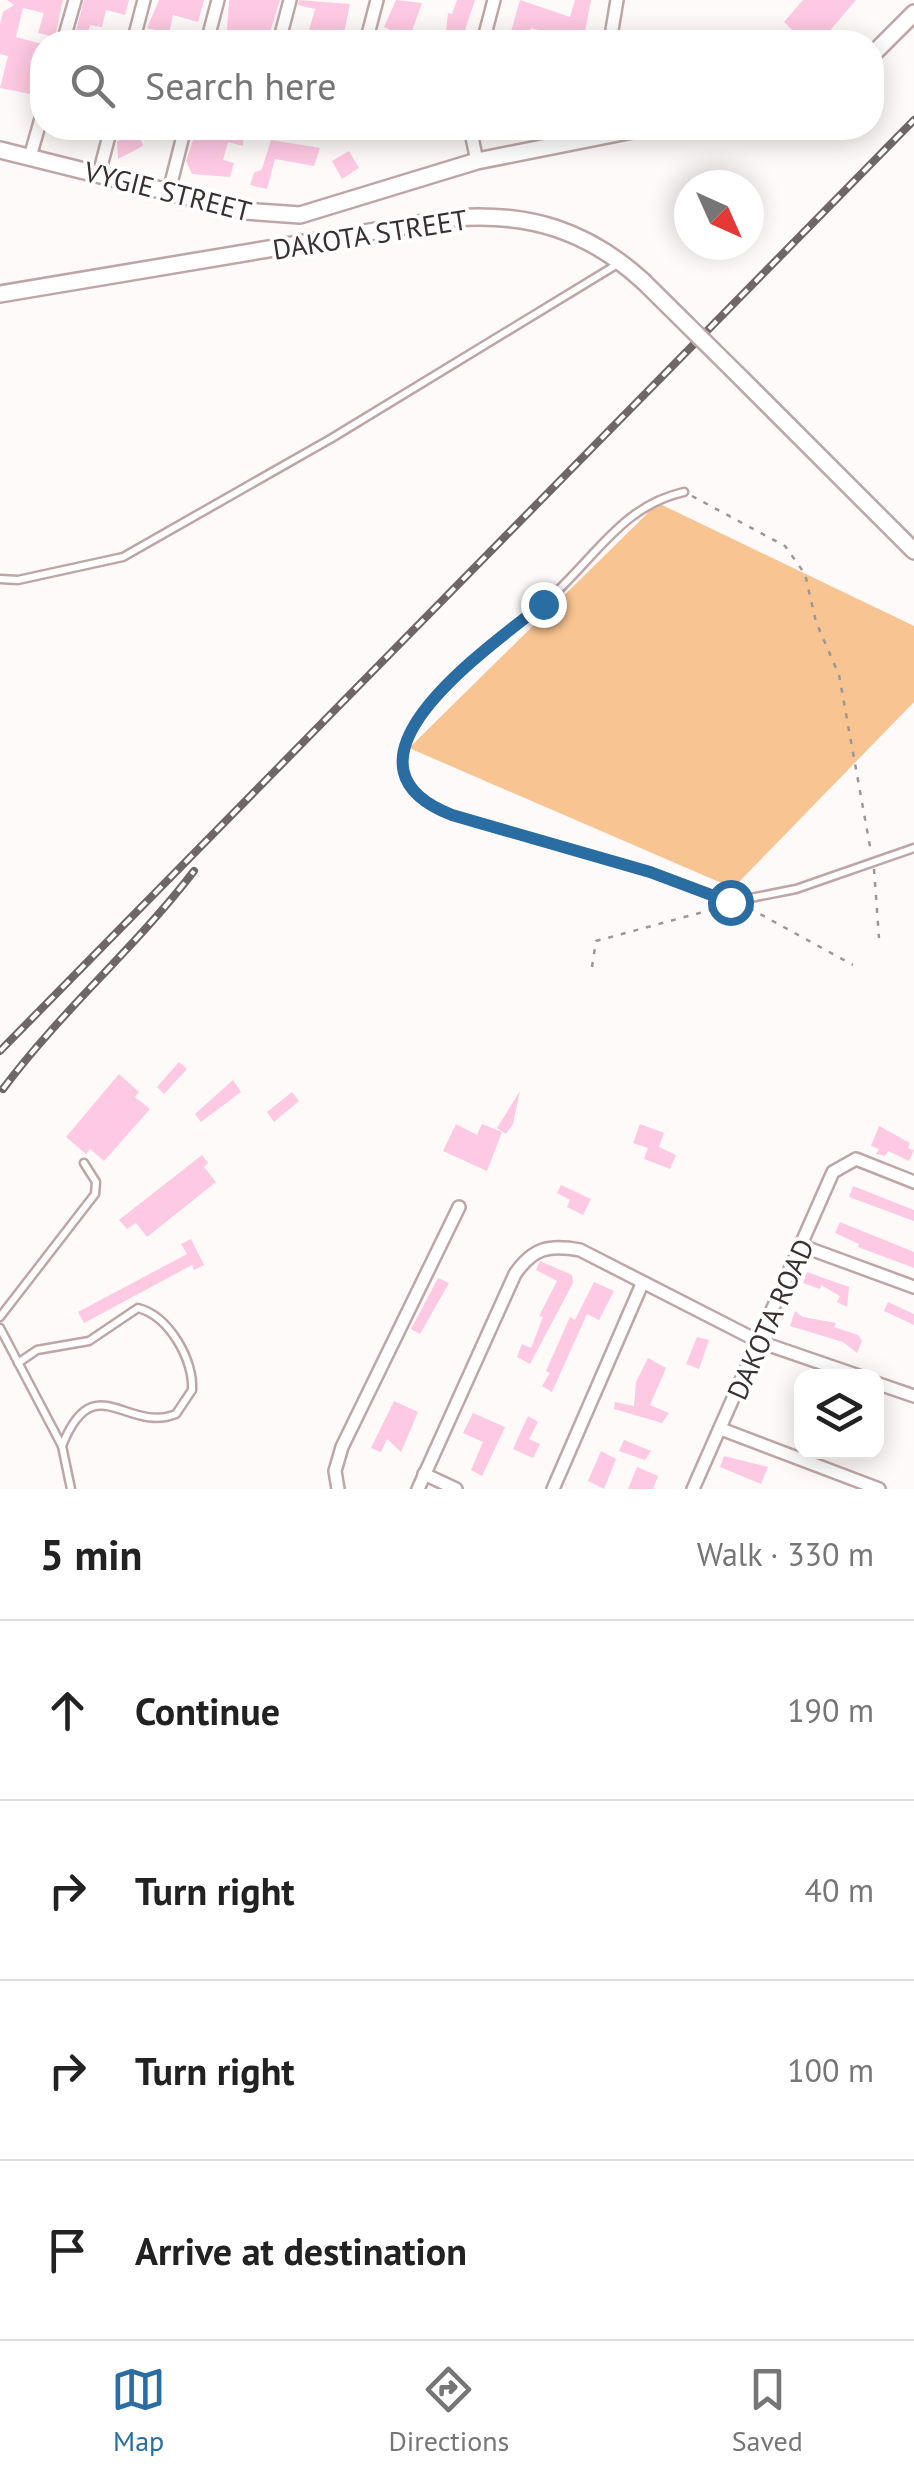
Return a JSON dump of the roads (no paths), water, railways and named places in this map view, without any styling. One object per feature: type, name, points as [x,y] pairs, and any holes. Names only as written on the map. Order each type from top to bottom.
[{"type":"street","points":[[66,30],[75,0]]},
{"type":"street","points":[[136,30],[144,0]]},
{"type":"street","points":[[210,30],[218,0]]},
{"type":"street","points":[[282,30],[290,0]]},
{"type":"street","points":[[369,30],[377,0]]},
{"type":"street","points":[[486,30],[494,0]]},
{"type":"street","points":[[612,30],[617,0]]},
{"type":"street","points":[[884,43],[914,12]]},
{"type":"street","points":[[30,158],[35,140]]},
{"type":"street","points":[[100,174],[109,140]]},
{"type":"street","points":[[169,191],[182,140]]},
{"type":"street","points":[[473,140],[477,161]]},
{"type":"street","name":"VYGIE STREET","points":[[0,150],[245,212],[285,216],[477,161],[573,140]]},
{"type":"street","name":"DAKOTA STREET","points":[[0,294],[472,216],[537,220],[590,241],[643,280],[914,550]]},
{"type":"street","name":"DAKOTA ROAD","points":[[693,1489],[834,1172],[856,1159],[914,1182]]},
{"type":"street","points":[[338,1489],[334,1472],[342,1447],[459,1207]]},
{"type":"street","points":[[418,1489],[514,1274],[527,1256],[556,1246],[580,1250],[760,1342],[839,1369]]},
{"type":"street","points":[[802,1246],[914,1287]]},
{"type":"street","points":[[553,1489],[642,1284]]},
{"type":"street","points":[[884,1386],[914,1396]]},
{"type":"street","points":[[721,1429],[878,1489]]},
{"type":"street","points":[[424,1474],[456,1489]]},
{"type":"lane","points":[[0,579],[18,580],[123,557],[332,438],[622,262]]},
{"type":"lane","points":[[684,492],[642,505],[566,584],[432,702],[407,734],[405,776],[423,802],[452,815],[740,903],[914,848]]},
{"type":"lane","points":[[0,1317],[94,1194],[96,1182],[84,1164]]},
{"type":"lane","points":[[18,1364],[38,1350],[89,1341],[138,1308],[147,1311],[182,1347],[192,1390],[176,1414],[160,1418],[111,1406],[90,1407],[76,1417],[62,1446]]},
{"type":"lane","points":[[0,1328],[62,1446],[72,1489]]},
{"type":"railway","points":[[0,1051],[914,120]]},
{"type":"railway","points":[[3,1089],[194,871]]}]
